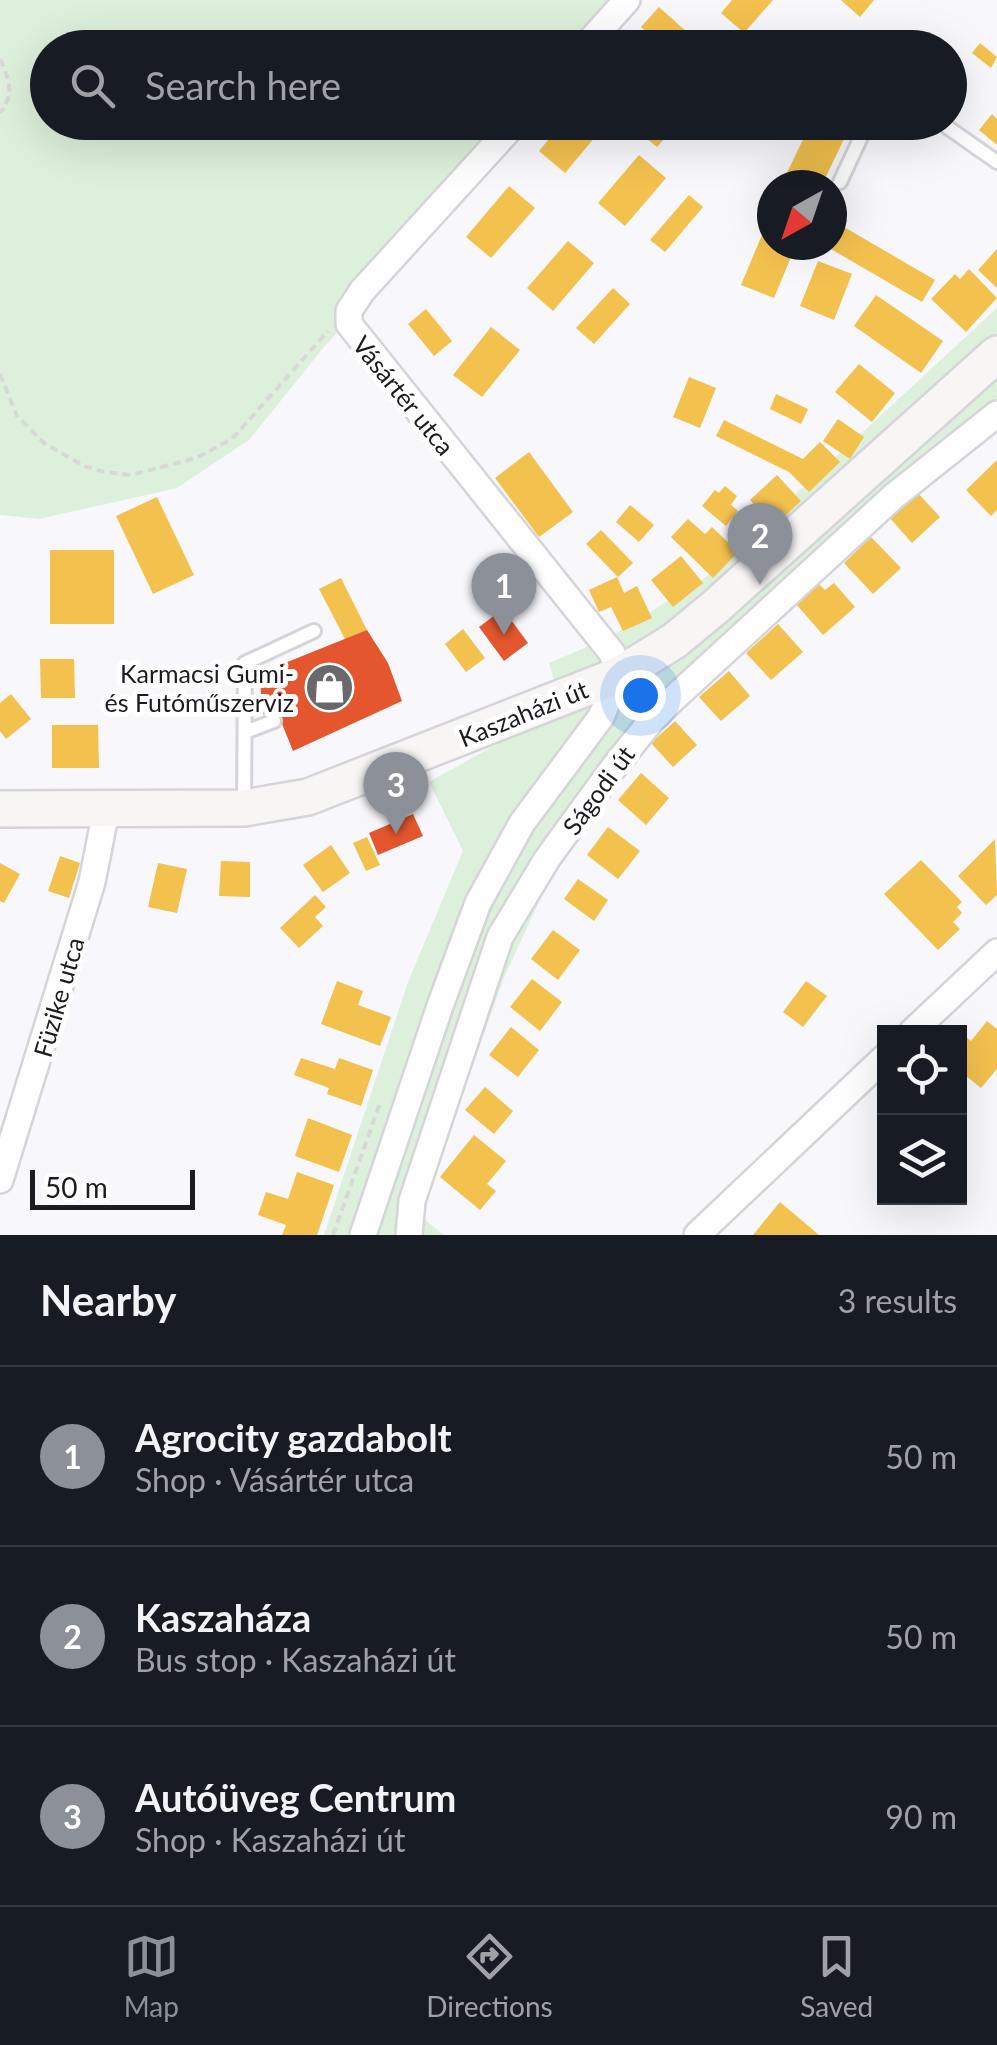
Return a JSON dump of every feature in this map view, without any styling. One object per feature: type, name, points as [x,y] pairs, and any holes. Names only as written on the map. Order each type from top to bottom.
[{"type":"street","points":[[600,30],[628,0]]},
{"type":"street","name":"Vásártér utca","points":[[500,140],[362,291],[349,311],[352,330],[612,654],[619,675]]},
{"type":"street","name":"Kaszaházi út","points":[[0,809],[244,808],[290,802],[330,790],[619,675],[674,641],[713,609],[997,354]]},
{"type":"street","name":"Ságodi út","points":[[408,1235],[412,1202],[492,956],[547,859],[651,721],[894,496],[997,414]]},
{"type":"street","name":"Ságodi út","points":[[363,1235],[478,903],[522,823],[602,717],[619,675]]},
{"type":"street","name":"Füzike utca","points":[[0,1180],[92,882],[106,811]]},
{"type":"street","points":[[919,1025],[997,952]]},
{"type":"street","points":[[698,1235],[877,1065]]},
{"type":"lane","points":[[846,170],[860,140]]},
{"type":"lane","points":[[966,140],[997,162]]},
{"type":"lane","points":[[244,808],[245,663],[314,631]]},
{"type":"lane","points":[[245,732],[274,721]]},
{"type":"path","points":[[0,60],[11,84],[6,106],[0,113]]},
{"type":"path","points":[[0,374],[18,416],[44,442],[84,466],[131,474],[196,458],[232,438],[349,311]]},
{"type":"green space","points":[[0,0],[633,0],[606,30],[30,30],[30,140],[509,140],[324,347],[249,440],[177,488],[39,519],[0,515]]},
{"type":"green space","points":[[997,308],[997,403],[689,695],[604,795],[548,882],[503,980],[420,1216],[444,1235],[324,1235],[408,982],[463,851],[429,782],[562,708],[549,663],[610,637],[706,577]]},
{"type":"building: Homes","points":[[732,0],[773,0],[747,30],[741,30],[721,13]]},
{"type":"building: Homes","points":[[841,0],[874,0],[860,17]]},
{"type":"building: Homes","points":[[659,7],[685,30],[644,30],[641,27]]},
{"type":"building: Homes","points":[[980,43],[997,57],[991,68],[972,53]]},
{"type":"building: Homes","points":[[992,114],[997,119],[997,145],[979,130]]},
{"type":"building: Homes","points":[[548,140],[593,140],[565,173],[539,151]]},
{"type":"building: Homes","points":[[803,140],[844,140],[829,170],[788,170]]},
{"type":"building: Homes","points":[[639,155],[666,178],[625,226],[598,203]]},
{"type":"building: Homes","points":[[509,186],[535,208],[491,258],[466,237]]},
{"type":"building: Homes","points":[[689,195],[703,207],[665,252],[650,240]]},
{"type":"building: Homes","points":[[847,229],[935,280],[922,302],[847,258]]},
{"type":"building: Homes","points":[[568,241],[594,263],[553,311],[527,288]]},
{"type":"building: Homes","points":[[757,247],[757,260],[790,260],[774,298],[741,285]]},
{"type":"building: Homes","points":[[997,249],[997,288],[978,270]]},
{"type":"building: Homes","points":[[818,261],[852,274],[834,320],[800,306]]},
{"type":"building: Homes","points":[[969,269],[997,298],[966,332],[931,299],[955,274],[960,279]]},
{"type":"building: Homes","points":[[613,288],[630,304],[594,344],[576,328]]},
{"type":"building: Homes","points":[[876,295],[943,341],[921,373],[854,326]]},
{"type":"building: Homes","points":[[426,309],[452,341],[434,356],[408,324]]},
{"type":"building: Homes","points":[[491,327],[520,350],[482,397],[453,375]]},
{"type":"building: Homes","points":[[859,364],[895,393],[872,422],[835,392]]},
{"type":"building: Homes","points":[[689,377],[716,388],[700,428],[673,417]]},
{"type":"building: Homes","points":[[776,394],[808,409],[801,424],[770,409]]},
{"type":"building: Homes","points":[[838,419],[864,437],[850,459],[823,441]]},
{"type":"building: Homes","points":[[724,420],[803,459],[820,442],[840,462],[809,492],[789,472],[716,436]]},
{"type":"building: Homes","points":[[529,452],[573,512],[539,537],[495,478]]},
{"type":"building: Homes","points":[[997,460],[997,510],[991,516],[966,490]]},
{"type":"building: Homes","points":[[777,475],[801,501],[774,526],[750,500]]},
{"type":"building: Homes","points":[[725,486],[737,496],[731,505],[738,511],[726,526],[702,506],[715,490],[719,493]]},
{"type":"building: Homes","points":[[917,492],[940,517],[912,543],[889,517]]},
{"type":"building: Homes","points":[[157,497],[194,575],[153,594],[116,516]]},
{"type":"building: Homes","points":[[630,505],[654,525],[639,542],[616,522]]},
{"type":"building: Homes","points":[[688,519],[705,534],[712,527],[738,552],[713,578],[671,537]]},
{"type":"building: Homes","points":[[601,530],[633,563],[618,577],[586,544]]},
{"type":"building: Homes","points":[[871,537],[901,568],[873,594],[844,563]]},
{"type":"building: Homes","points":[[50,550],[114,550],[114,624],[50,624]]},
{"type":"building: Homes","points":[[681,556],[703,583],[673,607],[651,580]]},
{"type":"building: Homes","points":[[617,577],[624,593],[637,586],[652,618],[623,631],[611,607],[599,612],[589,590]]},
{"type":"building: Homes","points":[[341,578],[367,630],[346,641],[319,589]]},
{"type":"building: Homes","points":[[834,583],[855,607],[823,635],[796,604],[819,584],[825,590]]},
{"type":"building: Homes","points":[[778,624],[803,652],[771,680],[746,653]]},
{"type":"building: Homes","points":[[463,629],[485,658],[466,672],[445,644]]},
{"type":"building: Homes","points":[[40,659],[74,659],[75,698],[41,698]]},
{"type":"building: Homes","points":[[729,671],[750,696],[721,721],[699,697]]},
{"type":"building: Homes","points":[[11,694],[31,719],[6,739],[0,731],[0,703]]},
{"type":"building: Homes","points":[[675,721],[697,745],[673,767],[651,743]]},
{"type":"building: Homes","points":[[52,725],[98,725],[99,768],[52,768]]},
{"type":"building: Homes","points":[[641,773],[669,798],[646,825],[618,800]]},
{"type":"building: Homes","points":[[608,827],[640,851],[618,879],[587,855]]},
{"type":"building: Homes","points":[[367,837],[380,865],[366,871],[353,843]]},
{"type":"building: Homes","points":[[995,839],[997,895],[986,905],[958,876]]},
{"type":"building: Homes","points":[[331,845],[350,873],[323,892],[303,865]]},
{"type":"building: Homes","points":[[60,856],[80,863],[69,898],[48,891]]},
{"type":"building: Homes","points":[[921,860],[962,902],[957,907],[962,913],[953,922],[960,929],[938,950],[884,894]]},
{"type":"building: Homes","points":[[221,861],[250,862],[250,897],[219,896]]},
{"type":"building: Homes","points":[[0,863],[20,874],[4,903],[0,901]]},
{"type":"building: Homes","points":[[158,863],[187,869],[177,913],[148,907]]},
{"type":"building: Homes","points":[[578,879],[608,900],[594,921],[564,899]]},
{"type":"building: Homes","points":[[315,895],[326,907],[315,917],[323,926],[299,948],[280,928]]},
{"type":"building: Homes","points":[[553,930],[580,950],[558,980],[531,959]]},
{"type":"building: Homes","points":[[532,979],[562,1002],[540,1031],[510,1007]]},
{"type":"building: Homes","points":[[337,981],[363,991],[358,1005],[391,1017],[380,1046],[321,1024]]},
{"type":"building: Homes","points":[[806,981],[827,996],[803,1027],[783,1012]]},
{"type":"building: Homes","points":[[987,1021],[997,1029],[997,1069],[981,1088],[967,1077],[967,1038],[971,1041]]},
{"type":"building: Homes","points":[[511,1027],[539,1050],[518,1077],[489,1055]]},
{"type":"building: Homes","points":[[301,1058],[335,1069],[339,1058],[373,1070],[361,1106],[327,1094],[329,1088],[294,1075]]},
{"type":"building: Homes","points":[[485,1087],[513,1111],[494,1134],[465,1110]]},
{"type":"building: Homes","points":[[308,1118],[352,1135],[339,1172],[295,1156]]},
{"type":"building: Homes","points":[[474,1135],[506,1161],[487,1184],[496,1191],[480,1210],[440,1177]]},
{"type":"building: Homes","points":[[297,1172],[334,1185],[317,1235],[282,1235],[286,1225],[258,1215],[266,1192],[288,1199]]},
{"type":"building: Homes","points":[[780,1202],[819,1235],[753,1235]]},
{"type":"building: Shops","points":[[503,609],[528,643],[504,661],[479,627]]},
{"type":"building: Shops","name":"Karmacsi Gumi- és Futóműszerviz","points":[[367,630],[388,663],[402,701],[293,751],[276,709],[262,715],[260,673]]},
{"type":"building: Shops","points":[[413,814],[423,836],[378,855],[369,833]]},
{"type":"place","name":"Kaszaháza","points":[[760,585]]},
{"type":"place","name":"Agrocity gazdabolt","points":[[504,635]]},
{"type":"place","name":"Karmacsi Gumi- és Futóműszerviz","points":[[329,687]]},
{"type":"place","name":"Autóüveg Centrum","points":[[396,834]]}]
